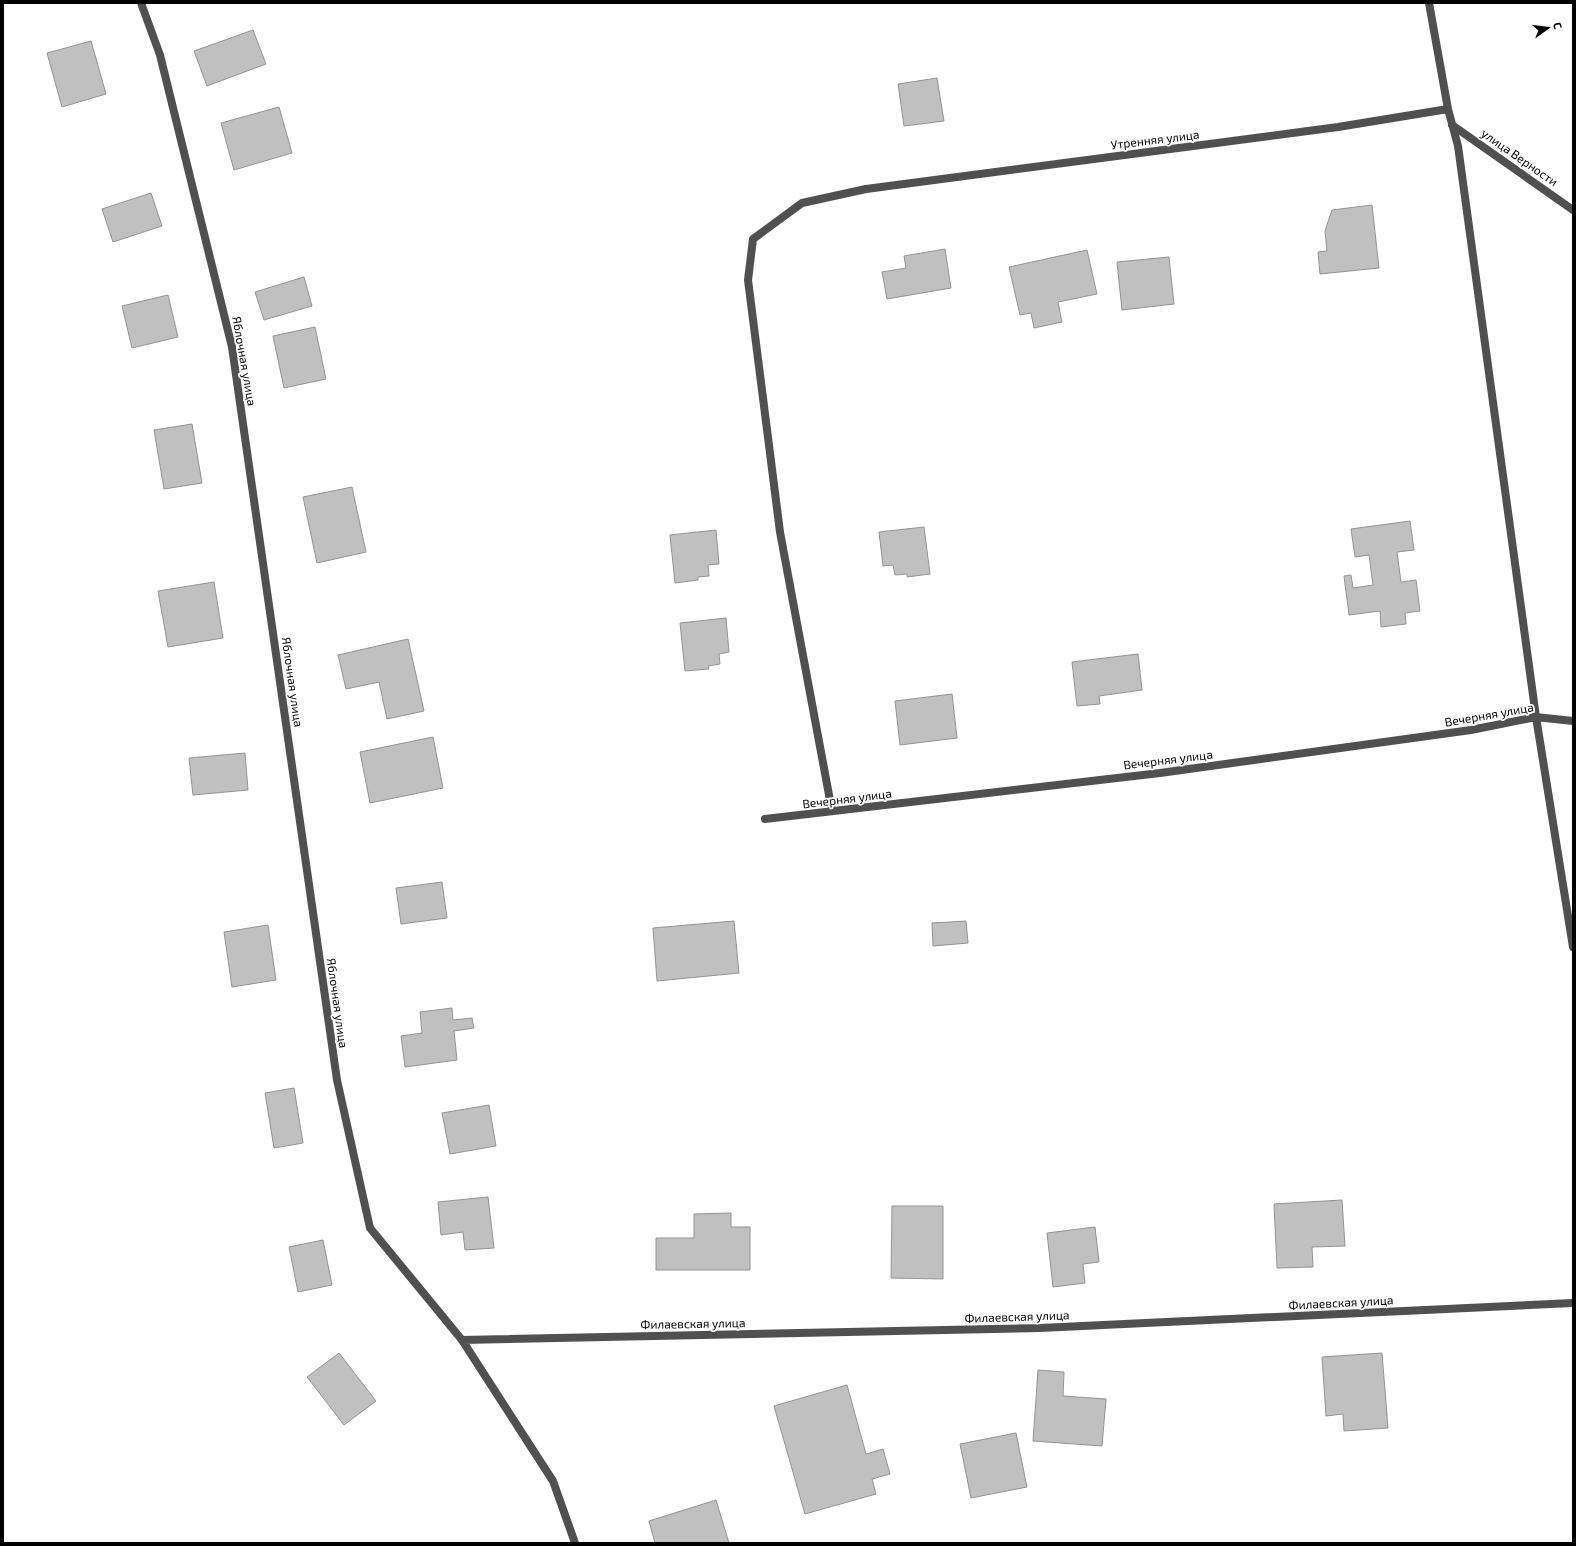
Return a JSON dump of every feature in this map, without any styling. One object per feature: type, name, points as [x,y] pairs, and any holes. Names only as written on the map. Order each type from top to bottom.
[{"type":"street","name":"Яблочная улица","points":[[141,3],[160,55],[232,347],[337,1080],[370,1228],[462,1340],[553,1480],[575,1543]]},
{"type":"street","points":[[1429,3],[1448,109],[1458,146],[1536,717],[1573,947]]},
{"type":"street","name":"Утренняя улица","points":[[832,811],[780,532],[748,280],[754,239],[802,203],[866,188],[1338,127],[1448,109]]},
{"type":"street","name":"улица Верности","points":[[1452,125],[1573,210]]},
{"type":"street","name":"Вечерняя улица","points":[[765,819],[1168,772],[1470,730],[1536,717],[1573,720]]},
{"type":"street","name":"Филаевская улица","points":[[462,1340],[1040,1328],[1573,1303]]},
{"type":"building","points":[[253,30],[266,64],[207,86],[194,51]]},
{"type":"building","points":[[91,41],[106,94],[62,107],[47,53]]},
{"type":"building","points":[[937,78],[944,121],[904,126],[898,84]]},
{"type":"building","points":[[279,107],[292,153],[234,170],[221,123]]},
{"type":"building","points":[[151,193],[162,226],[113,242],[102,209]]},
{"type":"building","points":[[1372,205],[1379,268],[1320,274],[1318,252],[1327,251],[1325,231],[1332,210]]},
{"type":"building","points":[[945,249],[951,288],[887,299],[882,272],[906,268],[904,256]]},
{"type":"building","points":[[1087,250],[1097,294],[1058,302],[1062,322],[1034,328],[1031,313],[1020,315],[1009,267]]},
{"type":"building","points":[[1169,257],[1174,304],[1122,310],[1117,262]]},
{"type":"building","points":[[304,277],[312,306],[264,320],[255,292]]},
{"type":"building","points":[[168,295],[178,337],[132,348],[122,306]]},
{"type":"building","points":[[315,327],[326,379],[284,388],[273,336]]},
{"type":"building","points":[[192,424],[202,483],[164,489],[154,430]]},
{"type":"building","points":[[352,487],[366,552],[317,563],[303,497]]},
{"type":"building","points":[[1410,521],[1414,550],[1397,552],[1401,582],[1416,580],[1420,611],[1405,613],[1406,624],[1381,627],[1380,611],[1349,615],[1344,576],[1351,575],[1353,588],[1373,585],[1369,555],[1355,557],[1351,529]]},
{"type":"building","points":[[924,527],[930,574],[907,577],[907,574],[895,575],[893,565],[883,566],[879,532]]},
{"type":"building","points":[[716,530],[719,564],[708,565],[709,576],[698,577],[698,580],[675,583],[670,535]]},
{"type":"building","points":[[214,582],[223,638],[168,647],[158,591]]},
{"type":"building","points":[[726,618],[729,652],[719,654],[720,664],[708,666],[709,669],[685,671],[680,623]]},
{"type":"building","points":[[408,639],[424,711],[387,719],[379,682],[346,689],[338,655]]},
{"type":"building","points":[[1138,654],[1142,690],[1099,696],[1100,704],[1077,706],[1072,662]]},
{"type":"building","points":[[952,694],[957,738],[900,745],[895,701]]},
{"type":"building","points":[[433,737],[443,788],[370,803],[360,752]]},
{"type":"building","points":[[245,753],[248,790],[193,795],[189,758]]},
{"type":"building","points":[[442,882],[447,918],[401,924],[396,888]]},
{"type":"building","points":[[734,921],[739,973],[657,981],[653,928]]},
{"type":"building","points":[[966,921],[968,943],[933,946],[932,923]]},
{"type":"building","points":[[268,925],[276,980],[232,987],[224,932]]},
{"type":"building","points":[[452,1008],[453,1020],[472,1018],[474,1028],[454,1031],[457,1060],[405,1067],[401,1036],[422,1033],[420,1012]]},
{"type":"building","points":[[294,1088],[303,1143],[274,1148],[265,1093]]},
{"type":"building","points":[[489,1105],[496,1146],[450,1154],[442,1113]]},
{"type":"building","points":[[488,1197],[494,1248],[465,1250],[463,1232],[441,1235],[438,1202]]},
{"type":"building","points":[[1342,1200],[1345,1246],[1312,1247],[1313,1267],[1277,1268],[1274,1204]]},
{"type":"building","points":[[892,1206],[943,1206],[943,1279],[891,1278]]},
{"type":"building","points":[[731,1213],[731,1227],[750,1227],[750,1270],[656,1270],[656,1238],[694,1238],[694,1214]]},
{"type":"building","points":[[1095,1227],[1099,1262],[1083,1264],[1085,1283],[1053,1287],[1047,1233]]},
{"type":"building","points":[[323,1240],[332,1285],[298,1292],[289,1247]]},
{"type":"building","points":[[339,1353],[376,1401],[344,1425],[307,1377]]},
{"type":"building","points":[[1382,1353],[1388,1428],[1344,1431],[1343,1414],[1326,1416],[1322,1357]]},
{"type":"building","points":[[1038,1370],[1064,1372],[1063,1396],[1106,1399],[1102,1446],[1033,1441]]},
{"type":"building","points":[[847,1385],[866,1454],[883,1449],[890,1474],[872,1479],[876,1494],[805,1514],[774,1406]]},
{"type":"building","points":[[1016,1433],[1027,1487],[971,1498],[960,1444]]},
{"type":"building","points":[[716,1500],[729,1543],[655,1543],[649,1521]]}]
